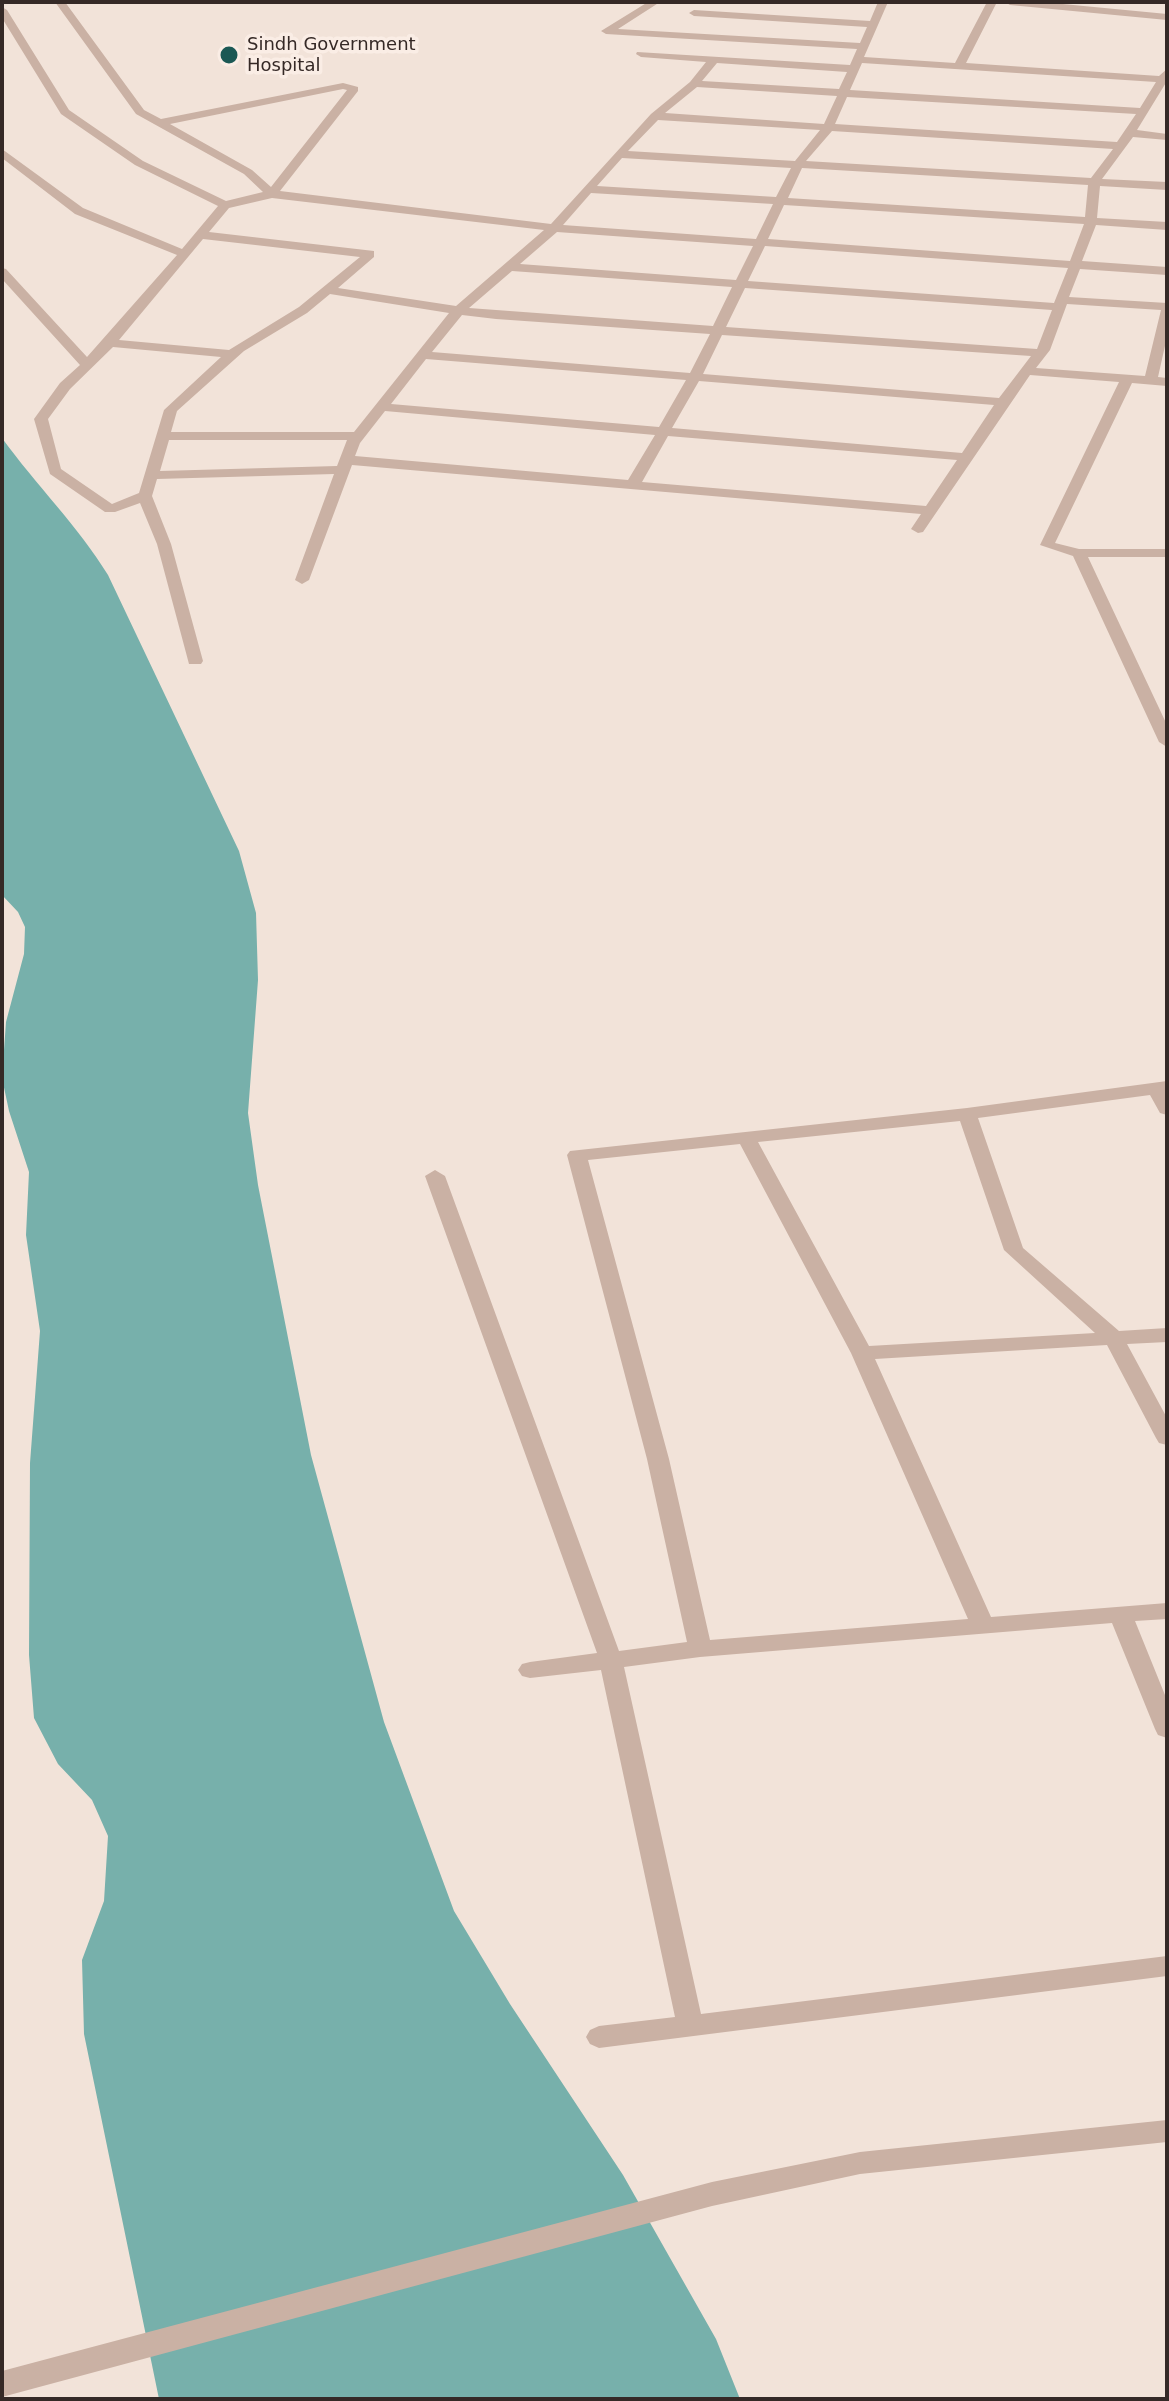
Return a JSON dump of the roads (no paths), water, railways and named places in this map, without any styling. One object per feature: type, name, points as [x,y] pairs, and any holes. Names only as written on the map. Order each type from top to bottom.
[{"type":"street","points":[[60,2],[140,112],[248,172],[272,194]]},
{"type":"street","points":[[655,2],[606,31],[863,46]]},
{"type":"street","points":[[714,2],[656,34],[641,54],[713,60],[959,66],[1165,76]]},
{"type":"street","points":[[632,486],[720,329],[799,163],[828,128],[883,2]]},
{"type":"street","points":[[959,66],[992,2]]},
{"type":"street","points":[[1010,2],[1167,17]]},
{"type":"street","points":[[2,10],[65,112],[139,163],[225,205]]},
{"type":"street","points":[[694,13],[872,24]]},
{"type":"street","points":[[302,580],[358,436],[458,311],[554,228],[619,154],[655,116],[694,84],[713,60]]},
{"type":"street","points":[[918,529],[1003,402],[1041,353],[1091,222],[1094,182],[1130,133],[1165,76]]},
{"type":"street","points":[[694,84],[1142,111]]},
{"type":"street","points":[[160,123],[351,86],[354,89],[272,194]]},
{"type":"street","points":[[655,116],[1121,146]]},
{"type":"street","points":[[1130,133],[1167,137]]},
{"type":"street","points":[[2,152],[79,211],[185,254]]},
{"type":"street","points":[[619,154],[1167,186]]},
{"type":"street","points":[[589,189],[1167,226]]},
{"type":"street","points":[[145,496],[110,509],[55,471],[41,419],[65,386],[110,343],[225,205],[272,194],[554,228],[1167,271]]},
{"type":"street","points":[[195,661],[164,544],[145,496],[171,410],[232,354],[303,310],[370,254],[201,235]]},
{"type":"street","points":[[508,267],[1167,309],[1150,381]]},
{"type":"street","points":[[2,272],[87,365]]},
{"type":"street","points":[[326,289],[458,311],[1041,353]]},
{"type":"street","points":[[110,343],[232,354]]},
{"type":"street","points":[[423,355],[1003,402]]},
{"type":"street","points":[[1027,371],[1167,382]]},
{"type":"street","points":[[1127,379],[1047,545],[1079,553],[1167,553]]},
{"type":"street","points":[[381,407],[966,457]]},
{"type":"street","points":[[164,436],[358,436]]},
{"type":"street","points":[[152,475],[345,465],[930,511]]},
{"type":"street","points":[[1079,553],[1167,742]]},
{"type":"street","points":[[700,1649],[658,1459],[577,1155],[967,1114],[1162,1088],[1167,1109]]},
{"type":"street","points":[[967,1114],[1014,1250],[1113,1337],[1167,1438]]},
{"type":"street","points":[[746,1137],[862,1353],[983,1626]]},
{"type":"street","points":[[435,1176],[611,1660],[690,2025]]},
{"type":"street","points":[[862,1353],[1167,1335]]},
{"type":"street","points":[[530,1670],[700,1649],[1167,1611]]},
{"type":"street","points":[[1120,1614],[1167,1729]]},
{"type":"street","points":[[599,2037],[1167,1966]]},
{"type":"street","points":[[2,2384],[712,2194],[860,2163],[1167,2131]]},
{"type":"water","points":[[2,438],[84,540],[108,575],[239,851],[256,913],[258,980],[248,1113],[258,1185],[311,1455],[384,1722],[454,1911],[510,2004],[623,2175],[716,2339],[740,2399],[159,2399],[84,2034],[82,1960],[104,1901],[108,1836],[92,1800],[58,1764],[34,1718],[29,1655],[30,1463],[40,1331],[26,1235],[29,1172],[2,1078],[6,1022],[24,954],[25,927],[18,912],[2,895]]},
{"type":"place","name":"Sindh Government Hospital","points":[[229,55]]}]
